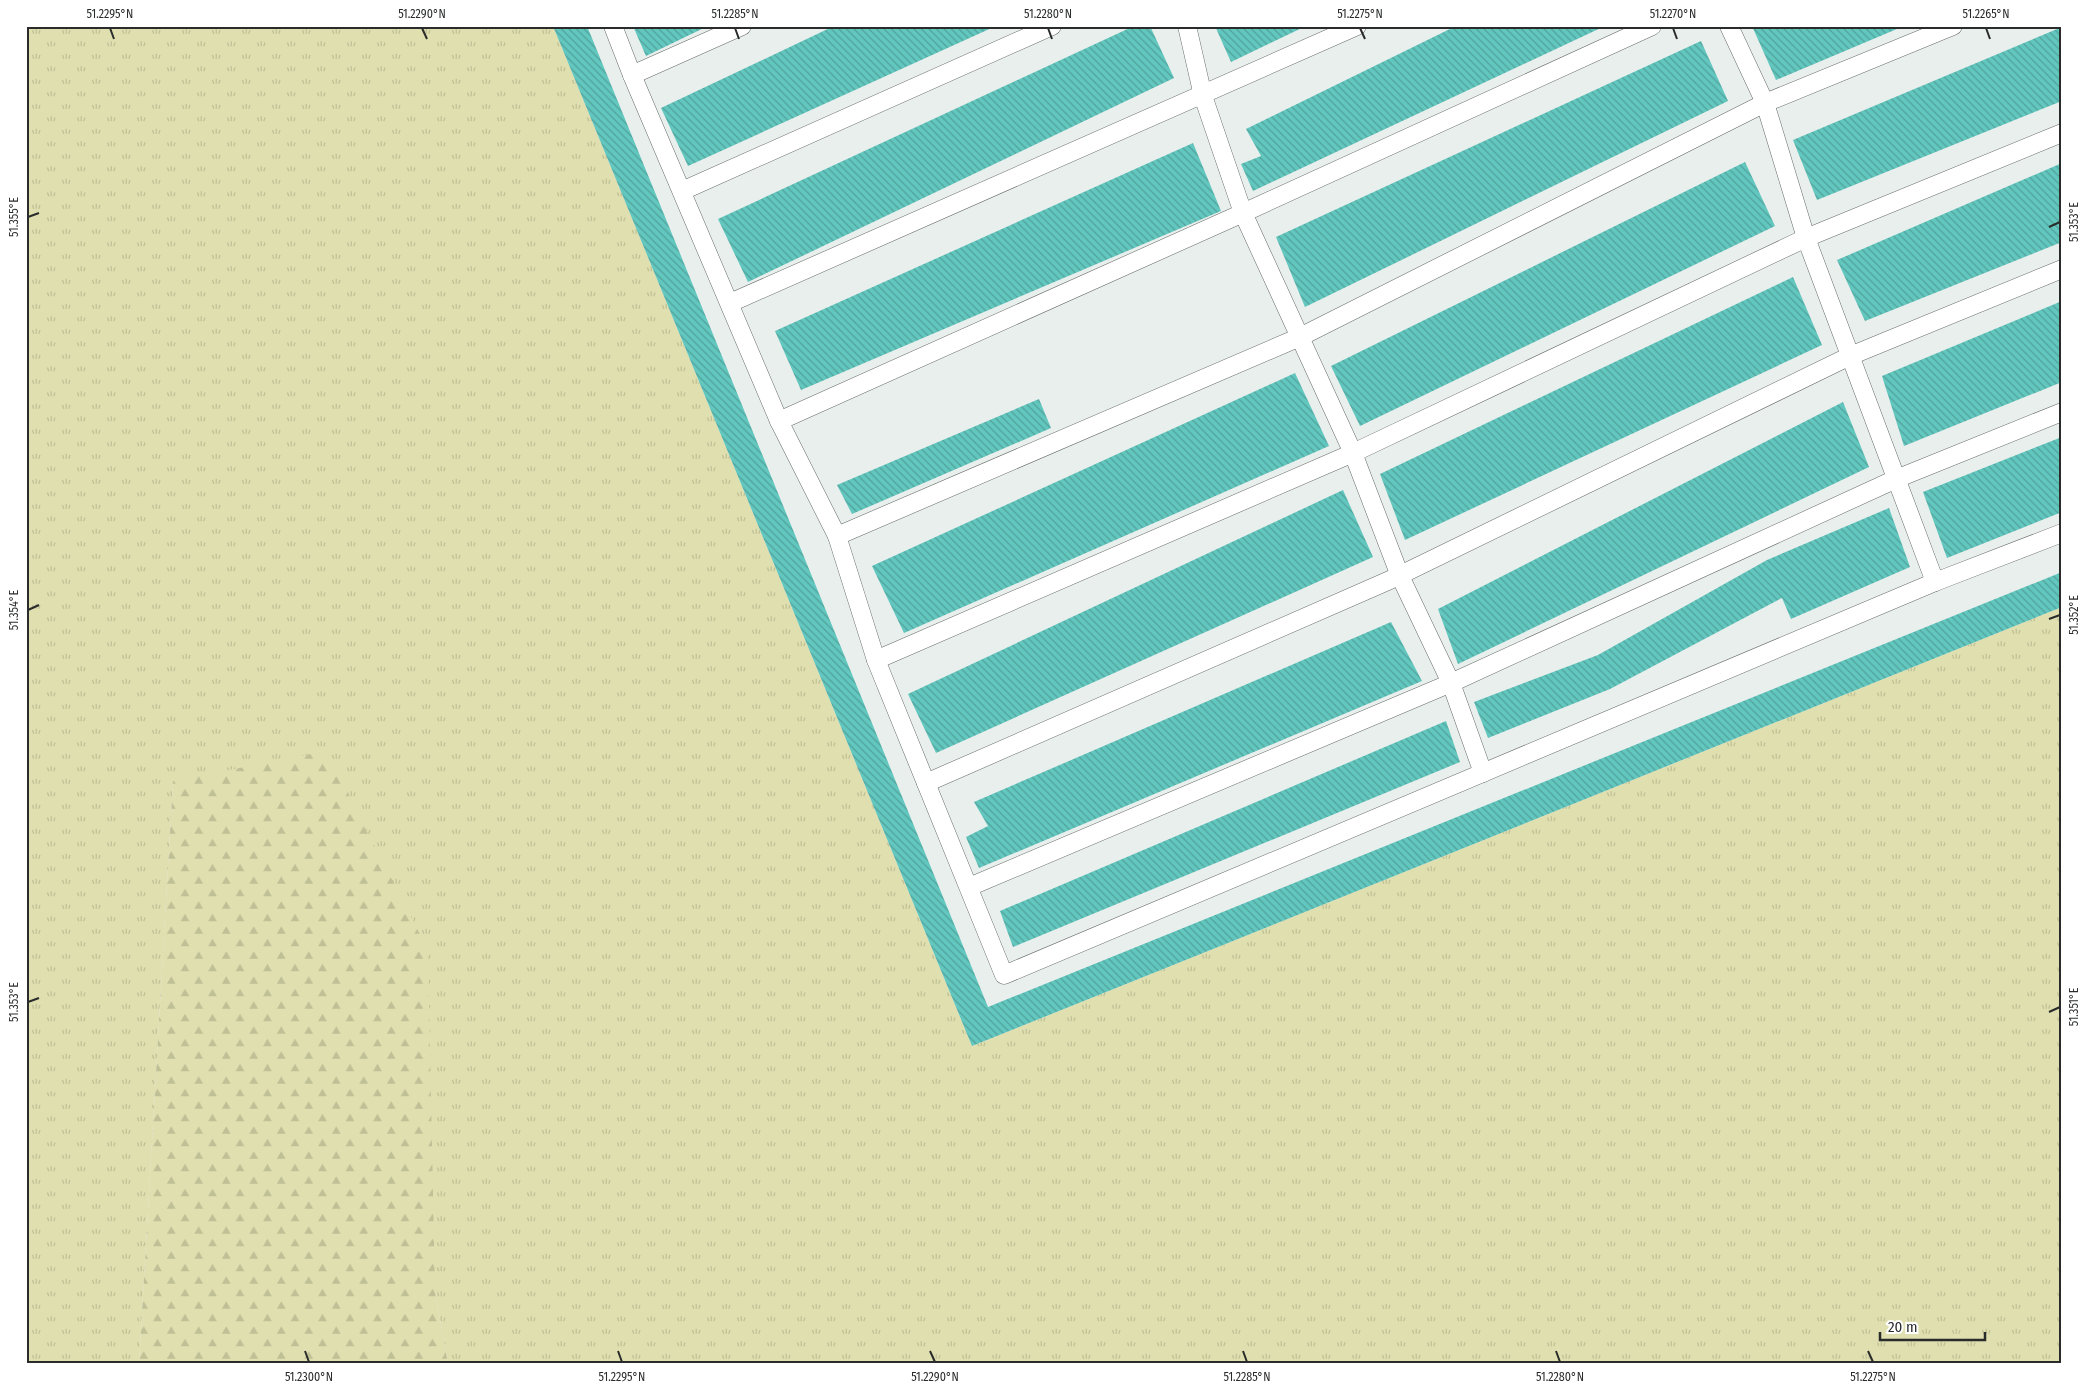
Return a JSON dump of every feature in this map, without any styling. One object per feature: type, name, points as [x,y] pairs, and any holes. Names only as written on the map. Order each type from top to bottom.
[{"type":"lane","points":[[614,26],[632,75],[779,421],[837,536],[876,660],[1004,975],[1935,582],[2062,533]]},
{"type":"lane","points":[[632,75],[742,26]]},
{"type":"lane","points":[[682,191],[1052,26]]},
{"type":"lane","points":[[1186,26],[1203,96],[1244,213],[1353,453],[1400,576],[1451,683],[1483,773]]},
{"type":"lane","points":[[730,303],[1203,96],[1357,26]]},
{"type":"lane","points":[[779,421],[1244,213],[1652,26]]},
{"type":"lane","points":[[1729,26],[1765,103],[1806,238],[1935,582]]},
{"type":"lane","points":[[837,536],[1300,337],[1765,103],[1953,26]]},
{"type":"lane","points":[[876,660],[1353,453],[1806,238],[2062,134]]},
{"type":"lane","points":[[926,784],[1400,576],[1850,356],[2062,269]]},
{"type":"lane","points":[[969,887],[1451,683],[1896,479],[2062,412]]},
{"type":"green space","points":[[26,26],[553,26],[972,1046],[2062,607],[2062,1364],[448,1364],[435,1292],[173,781],[139,1364],[26,1364]]},
{"type":"green space","points":[[326,751],[428,950],[435,1292],[448,1364],[139,1364],[173,781]]},
{"type":"building","points":[[553,26],[587,26],[988,1007],[2062,572],[2062,607],[972,1046]]},
{"type":"building","points":[[633,26],[708,26],[646,56]]},
{"type":"building","points":[[834,26],[996,26],[688,166],[661,108]]},
{"type":"building","points":[[1134,26],[1150,26],[1174,78],[748,282],[718,219]]},
{"type":"building","points":[[1215,26],[1306,26],[1231,62]]},
{"type":"building","points":[[1456,26],[1605,26],[1253,191],[1241,164],[1261,156],[1246,129]]},
{"type":"building","points":[[1752,26],[1904,26],[1776,80]]},
{"type":"building","points":[[2062,27],[2062,101],[1817,200],[1793,140]]},
{"type":"building","points":[[1701,41],[1728,101],[1305,307],[1276,237]]},
{"type":"building","points":[[1193,143],[1221,211],[801,390],[775,331]]},
{"type":"building","points":[[1745,162],[1775,226],[1360,426],[1331,366]]},
{"type":"building","points":[[2062,163],[2062,242],[1865,321],[1837,260]]},
{"type":"building","points":[[1793,277],[1822,345],[1405,540],[1380,474]]},
{"type":"building","points":[[2062,301],[2062,382],[1904,446],[1882,376]]},
{"type":"building","points":[[1295,373],[1329,446],[904,633],[872,566]]},
{"type":"building","points":[[1039,399],[1051,428],[852,514],[837,485]]},
{"type":"building","points":[[1843,402],[1869,467],[1458,664],[1438,609]]},
{"type":"building","points":[[2062,437],[2062,512],[1947,558],[1923,492]]},
{"type":"building","points":[[1343,490],[1373,557],[936,753],[908,694]]},
{"type":"building","points":[[1889,508],[1910,567],[1791,619],[1782,598],[1610,689],[1488,738],[1474,702],[1598,655],[1767,560]]},
{"type":"building","points":[[1391,622],[1422,681],[979,868],[966,837],[988,826],[974,802]]},
{"type":"building","points":[[1446,721],[1460,762],[1013,947],[1000,911]]}]
